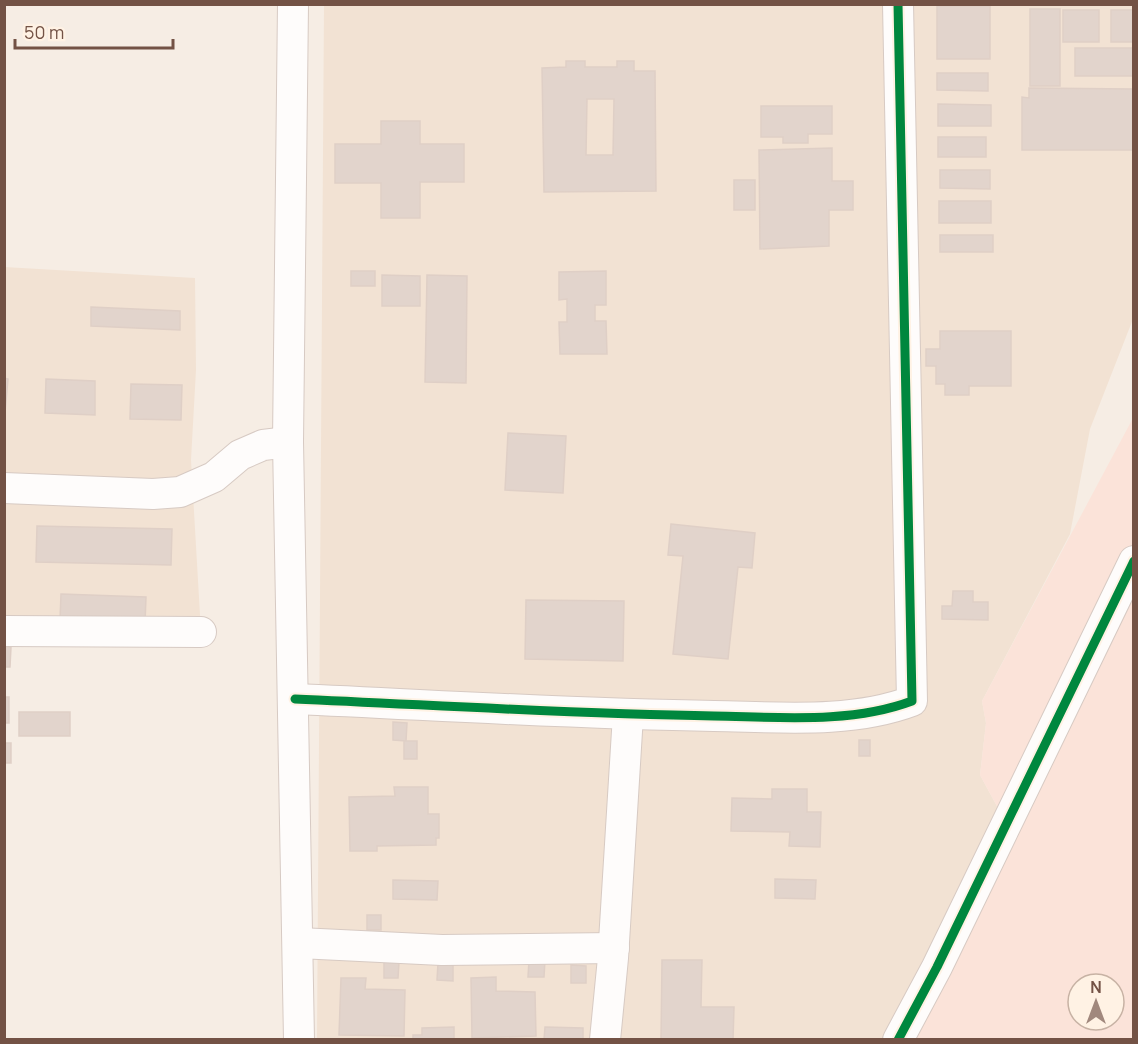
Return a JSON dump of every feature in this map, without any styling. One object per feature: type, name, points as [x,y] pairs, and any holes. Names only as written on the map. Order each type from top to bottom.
[{"type":"street","points":[[293,4],[288,442],[295,699],[300,1040]]},
{"type":"street","points":[[295,699],[628,715],[804,717],[884,711],[912,701],[898,4]]},
{"type":"street","points":[[4,488],[153,494],[180,492],[214,477],[240,455],[263,445],[288,442]]},
{"type":"street","points":[[898,1040],[937,967],[1134,561]]},
{"type":"street","points":[[4,631],[201,632]]},
{"type":"street","points":[[605,1040],[614,948],[628,715]]},
{"type":"street","points":[[299,943],[442,950],[614,948]]},
{"type":"shaded area","points":[[324,5],[1133,5],[1133,319],[1090,429],[1070,534],[982,701],[986,723],[980,775],[999,810],[894,1039],[317,1040]]},
{"type":"shaded area","points":[[4,267],[195,278],[196,370],[191,460],[201,632],[5,629]]},
{"type":"shaded area","points":[[1133,418],[1133,1039],[894,1040],[999,810],[980,775],[986,723],[982,701]]},
{"type":"building","points":[[937,6],[990,6],[990,59],[937,59]]},
{"type":"building","points":[[1030,9],[1060,9],[1060,86],[1030,86]]},
{"type":"building","points":[[1063,10],[1099,10],[1099,42],[1063,42]]},
{"type":"building","points":[[1111,10],[1134,10],[1134,42],[1111,42]]},
{"type":"building","points":[[1075,48],[1134,48],[1134,76],[1075,76]]},
{"type":"building","points":[[566,61],[585,61],[585,67],[617,67],[617,61],[634,61],[634,71],[655,71],[656,191],[544,192],[542,68],[566,67]],"holes":[[[587,99],[614,99],[613,155],[586,155]]]},
{"type":"building","points":[[937,73],[988,73],[988,91],[937,90]]},
{"type":"building","points":[[1029,88],[1134,89],[1134,150],[1022,150],[1022,97],[1029,98]]},
{"type":"building","points":[[938,104],[991,105],[991,126],[938,126]]},
{"type":"building","points":[[761,106],[832,106],[832,134],[808,134],[808,143],[783,143],[783,137],[761,137]]},
{"type":"building","points":[[381,121],[420,121],[420,144],[464,144],[464,182],[420,182],[420,218],[381,218],[381,183],[335,183],[335,144],[381,144]]},
{"type":"building","points":[[938,137],[986,137],[986,157],[938,157]]},
{"type":"building","points":[[832,148],[832,181],[853,181],[853,210],[829,210],[829,246],[760,249],[759,150]]},
{"type":"building","points":[[940,170],[990,170],[990,189],[940,188]]},
{"type":"building","points":[[734,180],[755,180],[755,210],[734,210]]},
{"type":"building","points":[[939,201],[991,201],[991,223],[939,223]]},
{"type":"building","points":[[940,235],[993,235],[993,252],[940,252]]},
{"type":"building","points":[[351,271],[375,271],[375,286],[351,286]]},
{"type":"building","points":[[606,271],[606,305],[595,305],[595,321],[606,321],[607,354],[560,354],[559,322],[567,322],[567,299],[559,300],[559,272]]},
{"type":"building","points":[[382,275],[420,276],[420,306],[382,306]]},
{"type":"building","points":[[427,275],[467,276],[466,383],[425,382]]},
{"type":"building","points":[[91,307],[180,311],[180,330],[91,326]]},
{"type":"building","points":[[940,331],[1011,331],[1011,386],[969,386],[969,395],[945,395],[945,384],[936,384],[936,366],[926,366],[926,349],[940,349]]},
{"type":"building","points":[[4,378],[8,379],[5,412],[4,412]]},
{"type":"building","points":[[46,379],[95,381],[95,415],[45,413]]},
{"type":"building","points":[[131,384],[182,385],[181,420],[130,419]]},
{"type":"building","points":[[508,433],[566,436],[563,493],[505,490]]},
{"type":"building","points":[[671,524],[755,533],[752,568],[738,567],[728,659],[673,654],[683,556],[668,555]]},
{"type":"building","points":[[37,526],[172,529],[171,565],[36,562]]},
{"type":"building","points":[[953,591],[973,591],[973,602],[988,602],[988,620],[942,619],[942,606],[952,606]]},
{"type":"building","points":[[61,594],[146,597],[145,623],[60,620]]},
{"type":"building","points":[[526,600],[624,601],[623,661],[525,659]]},
{"type":"building","points":[[4,646],[11,647],[10,667],[4,667]]},
{"type":"building","points":[[4,697],[9,697],[9,723],[4,723]]},
{"type":"building","points":[[19,712],[70,712],[70,736],[19,736]]},
{"type":"building","points":[[393,722],[407,723],[406,741],[393,740]]},
{"type":"building","points":[[859,740],[870,740],[870,756],[859,756]]},
{"type":"building","points":[[404,741],[417,741],[417,759],[404,759]]},
{"type":"building","points":[[4,743],[11,743],[11,763],[4,763]]},
{"type":"building","points":[[394,787],[428,787],[428,814],[439,814],[439,838],[436,838],[436,845],[377,846],[377,851],[350,851],[349,797],[395,796]]},
{"type":"building","points":[[772,789],[807,789],[807,812],[821,812],[820,847],[789,846],[790,832],[731,831],[732,798],[772,799]]},
{"type":"building","points":[[775,879],[816,880],[815,899],[775,898]]},
{"type":"building","points":[[393,880],[438,881],[437,900],[393,899]]},
{"type":"building","points":[[367,915],[381,915],[381,930],[367,930]]},
{"type":"building","points":[[529,960],[545,960],[544,977],[528,977]]},
{"type":"building","points":[[662,960],[702,960],[701,1007],[734,1007],[733,1040],[661,1040]]},
{"type":"building","points":[[384,962],[399,962],[398,978],[384,978]]},
{"type":"building","points":[[438,963],[453,964],[453,981],[437,980]]},
{"type":"building","points":[[571,965],[586,966],[586,983],[571,983]]},
{"type":"building","points":[[496,977],[496,991],[535,992],[536,1036],[472,1038],[471,978]]},
{"type":"building","points":[[341,978],[366,978],[365,989],[405,990],[404,1036],[339,1035]]},
{"type":"building","points":[[454,1027],[454,1040],[413,1040],[413,1035],[422,1035],[422,1028]]},
{"type":"building","points":[[545,1027],[583,1028],[583,1040],[544,1040]]},
{"type":"cycle path","points":[[295,699],[609,713],[789,718],[864,713],[912,701],[898,4]]},
{"type":"cycle path","points":[[898,1040],[937,967],[1134,561]]}]
